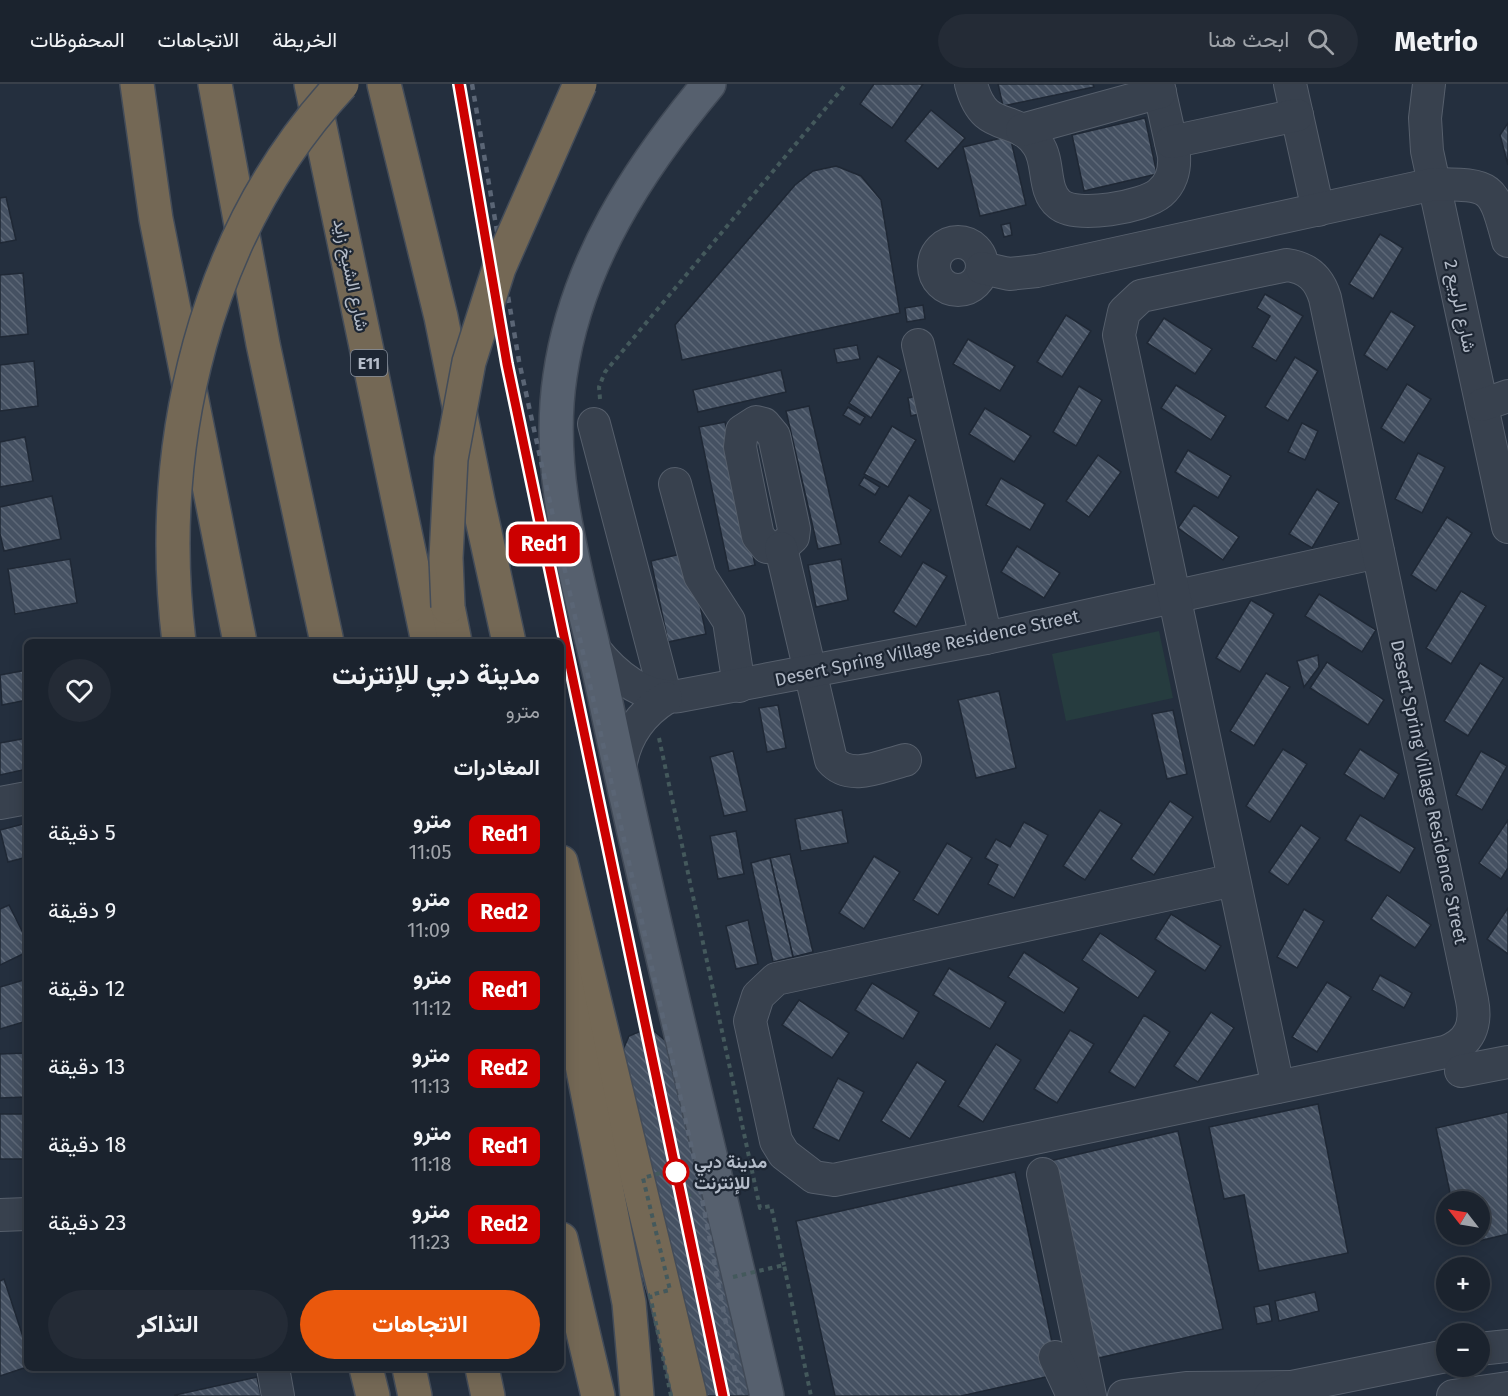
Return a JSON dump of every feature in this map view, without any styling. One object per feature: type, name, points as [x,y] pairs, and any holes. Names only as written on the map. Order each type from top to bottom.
[{"type":"highway","points":[[115,84],[156,219]]},
{"type":"highway","points":[[137,84],[156,219],[239,639]]},
{"type":"highway","points":[[215,84],[263,344],[326,639]]},
{"type":"highway","name":"شارع الشيخ زايد","points":[[311,84],[427,639]]},
{"type":"highway","points":[[179,639],[172,550],[176,460],[189,383],[204,329],[223,276],[257,205],[305,129],[342,84]]},
{"type":"highway","points":[[384,84],[441,317],[477,501],[508,639]]},
{"type":"highway","points":[[454,639],[448,607],[446,548],[451,459],[469,362],[499,268],[580,84]]},
{"type":"highway","points":[[564,874],[690,1396]]},
{"type":"highway","points":[[564,974],[629,1303],[637,1396]]},
{"type":"highway","points":[[564,1252],[598,1396]]},
{"type":"highway","points":[[367,1371],[373,1396]]},
{"type":"highway","points":[[410,1371],[415,1396]]},
{"type":"highway","points":[[483,1371],[488,1396]]},
{"type":"main road","points":[[709,84],[660,146],[600,244],[580,298],[560,373],[556,412],[558,475],[620,770],[767,1396]]},
{"type":"street","points":[[971,84],[975,101],[981,111],[990,118],[1022,130],[1039,146],[1052,195],[1058,204],[1077,212],[1143,202],[1161,193],[1167,185],[1174,166],[1159,88],[1022,130]]},
{"type":"street","points":[[1290,84],[1318,210]]},
{"type":"street","name":"شارع الربيع 2","points":[[1429,84],[1425,118],[1427,151],[1434,184],[1495,400],[1508,527]]},
{"type":"street","points":[[1171,142],[1297,115]]},
{"type":"street","points":[[982,268],[1009,274],[1037,271],[1434,184],[1477,185],[1486,190],[1499,207],[1508,242]]},
{"type":"street","name":"Desert Spring Village Residence Street","points":[[1287,265],[1298,267],[1316,278],[1325,298],[1472,1000],[1474,1011],[1471,1033],[1465,1042],[1445,1053],[1278,1087],[1174,596],[1119,334],[1124,312],[1141,296],[1152,291],[1287,265]]},
{"type":"street","points":[[918,345],[986,638]]},
{"type":"street","points":[[594,424],[672,697]]},
{"type":"street","points":[[675,484],[700,576],[729,621],[739,686]]},
{"type":"street","points":[[781,548],[827,752],[837,767],[854,772],[905,760]]},
{"type":"street","name":"Desert Spring Village Residence Street","points":[[620,770],[625,745],[634,728],[645,713],[672,697],[986,638],[1378,552]]},
{"type":"street","points":[[594,649],[620,676],[636,686],[672,697]]},
{"type":"street","points":[[0,803],[24,799]]},
{"type":"street","points":[[1234,880],[788,974],[766,986],[758,996],[752,1008],[752,1034],[779,1148],[814,1177],[824,1180],[1278,1087]]},
{"type":"street","points":[[1461,1071],[1508,1062]]},
{"type":"street","points":[[1043,1174],[1090,1396]]},
{"type":"street","points":[[0,1215],[24,1214]]},
{"type":"street","points":[[1124,1396],[1164,1393],[1281,1392],[1436,1358]]},
{"type":"street","points":[[274,1371],[278,1396]]},
{"type":"street","points":[[1051,1377],[1073,1396]]},
{"type":"street","points":[[1453,1396],[1508,1388]]},
{"type":"path","points":[[594,424],[601,415],[599,387],[605,372],[846,84]]},
{"type":"path","points":[[658,733],[760,1208],[771,1206],[811,1396]]},
{"type":"path","points":[[670,1396],[650,1295],[670,1290],[643,1178],[675,1169]]},
{"type":"path","points":[[733,1277],[784,1265]]},
{"type":"green space","points":[[1159,631],[1173,698],[1066,721],[1052,654]]},
{"type":"building","points":[[874,84],[923,84],[892,128],[860,104]]},
{"type":"building","points":[[998,84],[1093,84],[1094,87],[1003,106]]},
{"type":"building","points":[[931,110],[965,138],[938,169],[905,141]]},
{"type":"building","points":[[1145,118],[1157,174],[1084,191],[1072,135]]},
{"type":"building","points":[[1508,123],[1508,165],[1500,135]]},
{"type":"building","points":[[1010,136],[1026,205],[980,216],[963,147]]},
{"type":"building","points":[[836,166],[861,176],[881,200],[900,313],[682,360],[675,325],[795,185],[813,171]]},
{"type":"building","points":[[6,197],[16,240],[0,243],[0,198]]},
{"type":"building","points":[[1010,223],[1012,235],[1004,237],[1001,225]]},
{"type":"building","points":[[1380,234],[1403,248],[1373,299],[1349,284]]},
{"type":"building","points":[[23,273],[28,334],[0,337],[0,275]]},
{"type":"building","points":[[1265,294],[1303,316],[1276,361],[1252,347],[1270,316],[1257,308]]},
{"type":"building","points":[[923,305],[925,319],[907,322],[905,308]]},
{"type":"building","points":[[1391,311],[1415,326],[1387,370],[1364,355]]},
{"type":"building","points":[[1066,315],[1091,331],[1062,377],[1037,362]]},
{"type":"building","points":[[1164,318],[1212,349],[1195,374],[1147,343]]},
{"type":"building","points":[[968,339],[1015,366],[1000,391],[953,364]]},
{"type":"building","points":[[857,345],[860,359],[837,363],[834,349]]},
{"type":"building","points":[[878,356],[901,370],[871,418],[849,403]]},
{"type":"building","points":[[1295,357],[1318,371],[1288,421],[1265,407]]},
{"type":"building","points":[[34,361],[38,406],[0,411],[0,365]]},
{"type":"building","points":[[781,370],[786,392],[698,412],[693,390]]},
{"type":"building","points":[[1407,384],[1431,399],[1404,443],[1381,428]]},
{"type":"building","points":[[1176,385],[1226,416],[1211,440],[1161,408]]},
{"type":"building","points":[[1079,386],[1102,400],[1076,446],[1053,432]]},
{"type":"building","points":[[920,395],[923,413],[911,416],[908,398]]},
{"type":"building","points":[[809,406],[841,544],[818,549],[786,411]]},
{"type":"building","points":[[848,407],[865,417],[860,425],[843,415]]},
{"type":"building","points":[[985,408],[1031,436],[1014,462],[969,434]]},
{"type":"building","points":[[725,422],[755,565],[729,571],[699,427]]},
{"type":"building","points":[[1302,423],[1318,431],[1305,460],[1288,452]]},
{"type":"building","points":[[892,426],[916,440],[888,487],[864,474]]},
{"type":"building","points":[[25,437],[33,481],[0,487],[0,442]]},
{"type":"building","points":[[1188,450],[1231,476],[1218,498],[1175,472]]},
{"type":"building","points":[[1418,453],[1445,467],[1422,513],[1395,499]]},
{"type":"building","points":[[1098,455],[1121,472],[1089,517],[1066,501]]},
{"type":"building","points":[[864,477],[880,487],[875,495],[859,485]]},
{"type":"building","points":[[1001,478],[1045,504],[1030,530],[986,505]]},
{"type":"building","points":[[1317,489],[1339,503],[1312,548],[1289,534]]},
{"type":"building","points":[[909,495],[931,510],[901,557],[879,542]]},
{"type":"building","points":[[52,496],[61,539],[4,551],[0,534],[0,507]]},
{"type":"building","points":[[1194,505],[1239,537],[1223,560],[1178,528]]},
{"type":"building","points":[[1447,517],[1472,533],[1436,591],[1411,575]]},
{"type":"building","points":[[1017,546],[1060,573],[1044,598],[1001,572]]},
{"type":"building","points":[[689,552],[706,634],[668,642],[651,561]]},
{"type":"building","points":[[70,559],[77,603],[15,614],[8,569]]},
{"type":"building","points":[[841,559],[848,600],[816,607],[808,565]]},
{"type":"building","points":[[923,562],[947,576],[916,627],[893,612]]},
{"type":"building","points":[[1461,591],[1486,606],[1451,664],[1426,648]]},
{"type":"building","points":[[1319,594],[1376,630],[1362,652],[1305,616]]},
{"type":"building","points":[[1251,600],[1274,614],[1240,672],[1216,658]]},
{"type":"building","points":[[1318,655],[1319,667],[1304,687],[1297,661]]},
{"type":"building","points":[[1327,662],[1384,700],[1368,725],[1310,688]]},
{"type":"building","points":[[1480,663],[1504,678],[1468,736],[1444,721]]},
{"type":"building","points":[[24,671],[24,701],[2,705],[0,675]]},
{"type":"building","points":[[1266,673],[1290,687],[1254,746],[1230,731]]},
{"type":"building","points":[[999,691],[1016,768],[976,778],[958,700]]},
{"type":"building","points":[[778,705],[786,748],[767,752],[759,708]]},
{"type":"building","points":[[1173,710],[1187,774],[1167,779],[1152,714]]},
{"type":"building","points":[[24,739],[24,770],[0,775],[0,743]]},
{"type":"building","points":[[1283,749],[1307,764],[1270,822],[1246,806]]},
{"type":"building","points":[[1360,749],[1399,774],[1384,799],[1344,774]]},
{"type":"building","points":[[733,751],[747,811],[724,816],[710,757]]},
{"type":"building","points":[[1481,751],[1507,766],[1482,810],[1456,795]]},
{"type":"building","points":[[1170,801],[1193,817],[1154,875],[1131,859]]},
{"type":"building","points":[[842,810],[848,843],[801,851],[795,819]]},
{"type":"building","points":[[1100,810],[1122,824],[1085,880],[1063,866]]},
{"type":"building","points":[[1360,815],[1415,848],[1400,873],[1345,840]]},
{"type":"building","points":[[1508,820],[1508,868],[1501,879],[1479,863]]},
{"type":"building","points":[[1024,822],[1048,835],[1014,898],[988,884],[998,865],[985,858],[996,839],[1010,847]]},
{"type":"building","points":[[24,824],[24,858],[8,862],[0,830]]},
{"type":"building","points":[[1301,825],[1320,838],[1288,885],[1269,872]]},
{"type":"building","points":[[736,831],[744,874],[718,879],[710,836]]},
{"type":"building","points":[[947,843],[972,858],[938,915],[913,900]]},
{"type":"building","points":[[790,854],[813,952],[793,957],[770,858]]},
{"type":"building","points":[[874,856],[900,872],[864,929],[839,913]]},
{"type":"building","points":[[770,858],[793,957],[773,962],[751,863]]},
{"type":"building","points":[[1387,895],[1431,925],[1415,948],[1371,919]]},
{"type":"building","points":[[9,905],[24,935],[24,953],[0,965],[0,909]]},
{"type":"building","points":[[1508,908],[1508,954],[1487,939]]},
{"type":"building","points":[[1304,909],[1324,921],[1297,968],[1277,957]]},
{"type":"building","points":[[1171,914],[1221,946],[1205,971],[1155,939]]},
{"type":"building","points":[[748,920],[758,964],[736,969],[726,926]]},
{"type":"building","points":[[1100,933],[1156,971],[1138,998],[1082,960]]},
{"type":"building","points":[[1024,952],[1079,988],[1064,1013],[1008,977]]},
{"type":"building","points":[[949,968],[1006,1002],[990,1029],[933,995]]},
{"type":"building","points":[[1380,975],[1412,993],[1404,1008],[1372,990]]},
{"type":"building","points":[[24,980],[24,1022],[0,1029],[0,987]]},
{"type":"building","points":[[1327,982],[1351,997],[1317,1052],[1292,1037]]},
{"type":"building","points":[[872,983],[919,1012],[903,1039],[855,1010]]},
{"type":"building","points":[[799,1000],[849,1033],[832,1058],[782,1025]]},
{"type":"building","points":[[1211,1012],[1234,1028],[1198,1082],[1174,1066]]},
{"type":"building","points":[[1144,1015],[1170,1032],[1135,1088],[1109,1072]]},
{"type":"building","points":[[1070,1030],[1094,1044],[1057,1103],[1034,1089]]},
{"type":"building","name":"مدينة دبي للإنترنت","points":[[641,1031],[654,1031],[667,1042],[750,1389],[749,1396],[685,1396],[664,1348],[633,1250],[622,1168],[622,1052],[629,1036]]},
{"type":"building","points":[[996,1044],[1021,1060],[983,1122],[958,1106]]},
{"type":"building","points":[[24,1053],[24,1097],[0,1098],[0,1054]]},
{"type":"building","points":[[917,1062],[946,1081],[910,1139],[881,1121]]},
{"type":"building","points":[[838,1078],[864,1092],[839,1141],[813,1128]]},
{"type":"building","points":[[1318,1104],[1348,1253],[1259,1271],[1244,1195],[1224,1199],[1209,1127]]},
{"type":"building","points":[[1508,1112],[1508,1234],[1490,1238],[1490,1191],[1450,1191],[1436,1128]]},
{"type":"building","points":[[0,1114],[24,1114],[24,1159],[0,1159]]},
{"type":"building","points":[[1178,1131],[1223,1329],[1090,1360],[1045,1162]]},
{"type":"building","points":[[1015,1172],[1059,1374],[961,1396],[835,1396],[796,1221]]},
{"type":"building","points":[[4,1279],[24,1340],[24,1368],[0,1376],[0,1281]]},
{"type":"building","points":[[1315,1292],[1319,1311],[1279,1321],[1275,1301]]},
{"type":"building","points":[[1269,1304],[1272,1321],[1257,1324],[1254,1307]]},
{"type":"building","points":[[257,1377],[261,1396],[175,1396],[175,1395]]},
{"type":"railway","points":[[459,84],[507,364],[723,1396]]},
{"type":"railway","points":[[472,84],[519,361],[696,1168],[740,1396]]},
{"type":"metro line","name":"Red1","points":[[459,84],[507,364],[723,1396]]},
{"type":"place","name":"مدينة دبي للإنترنت","points":[[676,1172]]}]
